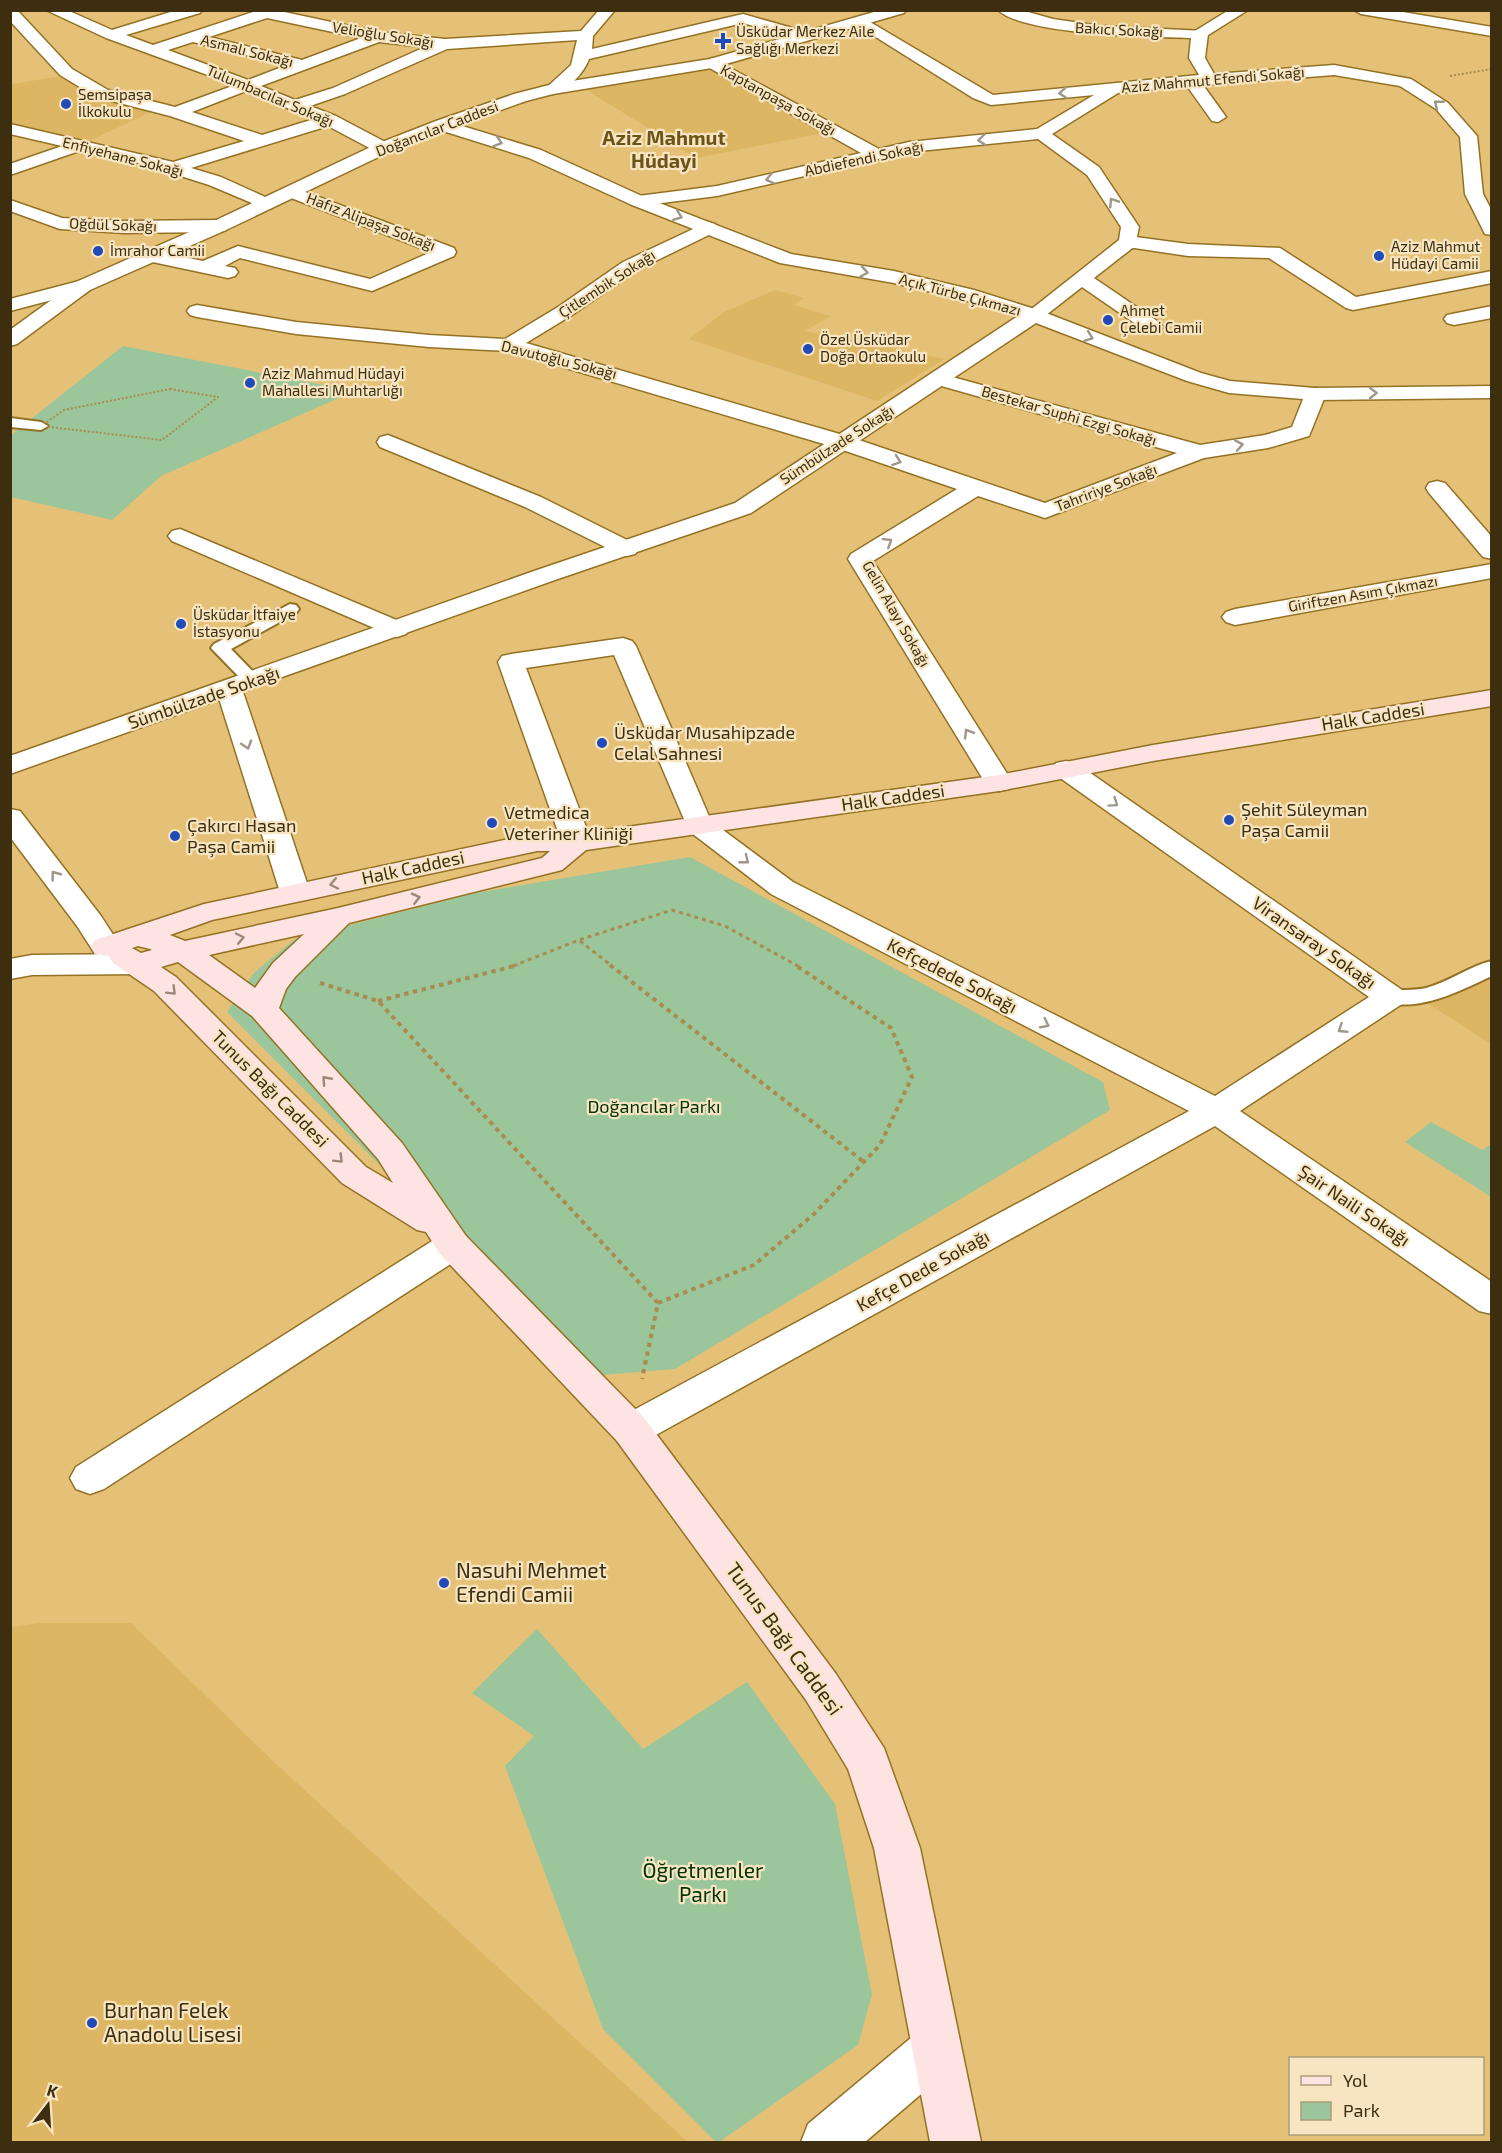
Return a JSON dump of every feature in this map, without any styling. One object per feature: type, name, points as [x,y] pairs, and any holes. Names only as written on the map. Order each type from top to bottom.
[{"type":"main road","name":"Halk Caddesi","points":[[117,942],[204,913],[537,842],[578,843],[999,783],[1066,769],[1491,698]]},
{"type":"main road","points":[[117,942],[183,951],[338,917],[552,864],[578,843]]},
{"type":"main road","points":[[295,892],[338,917]]},
{"type":"main road","points":[[263,1009],[271,987],[284,970],[338,917]]},
{"type":"main road","name":"Tunus Bağı Caddesi","points":[[117,942],[165,984],[354,1174],[446,1235]]},
{"type":"main road","name":"Tunus Bağı Caddesi","points":[[183,951],[263,1009],[390,1151],[446,1235],[631,1430],[821,1687],[868,1762],[897,1848],[955,2142]]},
{"type":"street","points":[[15,10],[10,12],[66,72],[102,94],[176,112],[262,141]]},
{"type":"street","name":"Tulumbacılar Sokağı","points":[[53,10],[111,35],[237,79],[247,86],[330,120],[383,148]]},
{"type":"street","points":[[111,35],[195,10]]},
{"type":"street","points":[[554,89],[579,68],[585,55],[585,35],[608,10]]},
{"type":"street","name":"Doğancılar Caddesi","points":[[10,340],[83,286],[219,226],[383,148],[442,125],[520,97],[554,89],[712,63],[898,10]]},
{"type":"street","name":"Bakıcı Sokağı","points":[[1005,10],[1036,22],[1092,30],[1200,34]]},
{"type":"street","points":[[1210,79],[1199,66],[1195,53],[1200,34],[1241,10]]},
{"type":"street","points":[[1361,10],[1487,30]]},
{"type":"street","name":"Velioğlu Sokağı","points":[[152,50],[261,12],[378,37],[445,44],[585,35]]},
{"type":"street","points":[[585,55],[743,18],[805,36]]},
{"type":"street","name":"Aziz Mahmut Efendi Sokağı","points":[[860,21],[979,95],[991,100],[1210,79],[1334,70],[1405,82],[1442,105],[1474,136],[1491,230]]},
{"type":"street","name":"Asmalı Sokağı","points":[[192,37],[303,74],[339,91]]},
{"type":"street","points":[[176,112],[247,86],[303,74],[378,37]]},
{"type":"street","points":[[296,105],[339,91],[445,44]]},
{"type":"street","name":"Kaptanpaşa Sokağı","points":[[712,63],[877,155]]},
{"type":"street","points":[[1192,81],[1218,117]]},
{"type":"street","name":"Abdiefendi Sokağı","points":[[638,201],[717,191],[909,147],[1041,134],[1116,89]]},
{"type":"street","points":[[173,168],[330,120]]},
{"type":"street","name":"Açık Türbe Çıkmazı","points":[[442,125],[535,154],[638,201],[787,259],[894,277],[967,294],[1034,315],[1202,379],[1229,387],[1315,394],[1491,392]]},
{"type":"street","name":"Enfiyehane Sokağı","points":[[10,129],[148,160],[215,181],[266,204]]},
{"type":"street","points":[[1041,134],[1093,171],[1130,227],[1128,242],[1188,250],[1273,252],[1353,304],[1491,277]]},
{"type":"street","points":[[10,170],[78,146]]},
{"type":"street","name":"Hafız Alipaşa Sokağı","points":[[206,267],[238,252],[372,285],[447,252],[292,192]]},
{"type":"street","name":"Oğdül Sokağı","points":[[16,210],[60,223],[124,227],[219,226]]},
{"type":"street","name":"Çitlembik Sokağı","points":[[509,345],[565,311],[630,266],[708,228]]},
{"type":"street","name":"Sümbülzade Sokağı","points":[[10,766],[543,576],[743,508],[1034,315],[1128,242]]},
{"type":"street","points":[[150,256],[251,278]]},
{"type":"street","points":[[1082,278],[1153,327]]},
{"type":"street","points":[[10,305],[83,286]]},
{"type":"street","name":"Davutoğlu Sokağı","points":[[197,311],[296,328],[429,342],[509,345],[598,369],[842,442]]},
{"type":"street","points":[[1454,320],[1491,312]]},
{"type":"street","name":"Bestekar Suphi Ezgi Sokağı","points":[[938,379],[1199,452]]},
{"type":"street","name":"Tahririye Sokağı","points":[[842,442],[1045,511],[1199,452],[1268,441],[1301,431],[1315,394]]},
{"type":"street","points":[[388,442],[533,502],[627,549]]},
{"type":"street","name":"Gelin Alayı Sokağı","points":[[975,488],[860,559],[999,783]]},
{"type":"street","points":[[1437,488],[1491,552]]},
{"type":"street","points":[[180,536],[397,629]]},
{"type":"street","name":"Giriftzen Asım Çıkmazı","points":[[1235,617],[1491,571]]},
{"type":"street","points":[[578,843],[511,662],[623,646],[699,825]]},
{"type":"street","points":[[241,685],[295,892]]},
{"type":"street","name":"Viransaray Sokağı","points":[[1066,769],[1391,997],[1216,1111]]},
{"type":"street","points":[[10,818],[117,942],[21,967]]},
{"type":"street","name":"Kefçedede Sokağı","points":[[699,825],[782,888],[1216,1111]]},
{"type":"street","name":"Şair Naili Sokağı","points":[[1216,1111],[1491,1300]]},
{"type":"street","name":"Kefçe Dede Sokağı","points":[[631,1430],[1216,1111]]},
{"type":"street","points":[[90,1478],[446,1235]]},
{"type":"street","points":[[826,2142],[936,2049]]},
{"type":"lane","points":[[10,422],[41,426]]},
{"type":"lane","points":[[241,685],[219,648],[290,609]]},
{"type":"lane","points":[[1391,997],[1412,998],[1437,993],[1491,967]]},
{"type":"path","points":[[170,389],[218,397],[162,440],[41,426],[64,410],[170,389]]},
{"type":"path","points":[[378,1001],[525,963],[579,940],[672,910],[725,926],[805,970],[891,1028],[912,1077],[880,1145],[814,1214],[754,1265],[658,1303]]},
{"type":"path","points":[[579,940],[864,1162]]},
{"type":"path","points":[[315,981],[378,1001],[658,1303]]},
{"type":"path","points":[[631,1430],[658,1303]]},
{"type":"shaded area","points":[[708,68],[824,133],[696,158],[585,89]]},
{"type":"shaded area","name":"Semsipaşa İlkokulu","points":[[62,76],[90,96],[153,111],[83,144],[11,127],[11,84]]},
{"type":"shaded area","name":"Özel Üsküdar Doğa Ortaokulu","points":[[775,290],[804,298],[794,305],[830,316],[805,331],[945,359],[877,401],[689,339],[724,312]]},
{"type":"shaded area","points":[[1491,961],[1491,1044],[1422,1000]]},
{"type":"shaded area","points":[[39,1623],[131,1623],[274,1762],[688,2142],[11,2142],[11,1627]]},
{"type":"green space","points":[[123,346],[355,391],[161,476],[112,520],[11,497],[11,435]]},
{"type":"green space","name":"Doğancılar Parkı","points":[[690,857],[1103,1082],[1110,1110],[675,1369],[590,1376],[227,1012],[254,973],[295,939],[476,893]]},
{"type":"green space","points":[[1431,1122],[1482,1150],[1491,1144],[1491,1197],[1405,1142]]},
{"type":"green space","name":"Öğretmenler Parkı","points":[[537,1629],[643,1749],[747,1682],[835,1804],[872,1995],[858,2045],[719,2142],[716,2142],[603,2029],[505,1766],[534,1736],[472,1693]]},
{"type":"place","name":"Üsküdar Merkez Aile Sağlığı Merkezi","points":[[723,41]]},
{"type":"place","name":"Semsipaşa İlkokulu","points":[[66,104]]},
{"type":"place","name":"İmrahor Camii","points":[[98,251]]},
{"type":"place","name":"Aziz Mahmut Hüdayi Camii","points":[[1379,256]]},
{"type":"place","name":"Ahmet Çelebi Camii","points":[[1108,320]]},
{"type":"place","name":"Özel Üsküdar Doğa Ortaokulu","points":[[808,349]]},
{"type":"place","name":"Aziz Mahmud Hüdayi Mahallesi Muhtarlığı","points":[[250,383]]},
{"type":"place","name":"Üsküdar İtfaiye İstasyonu","points":[[181,624]]},
{"type":"place","name":"Üsküdar Musahipzade Celal Sahnesi","points":[[602,743]]},
{"type":"place","name":"Şehit Süleyman Paşa Camii","points":[[1229,820]]},
{"type":"place","name":"Vetmedica Veteriner Kliniği","points":[[492,823]]},
{"type":"place","name":"Çakırcı Hasan Paşa Camii","points":[[175,836]]},
{"type":"place","name":"Nasuhi Mehmet Efendi Camii","points":[[444,1583]]},
{"type":"place","name":"Burhan Felek Anadolu Lisesi","points":[[92,2023]]},
{"type":"district","name":"Aziz Mahmut Hüdayi","points":[[664,150]]}]
